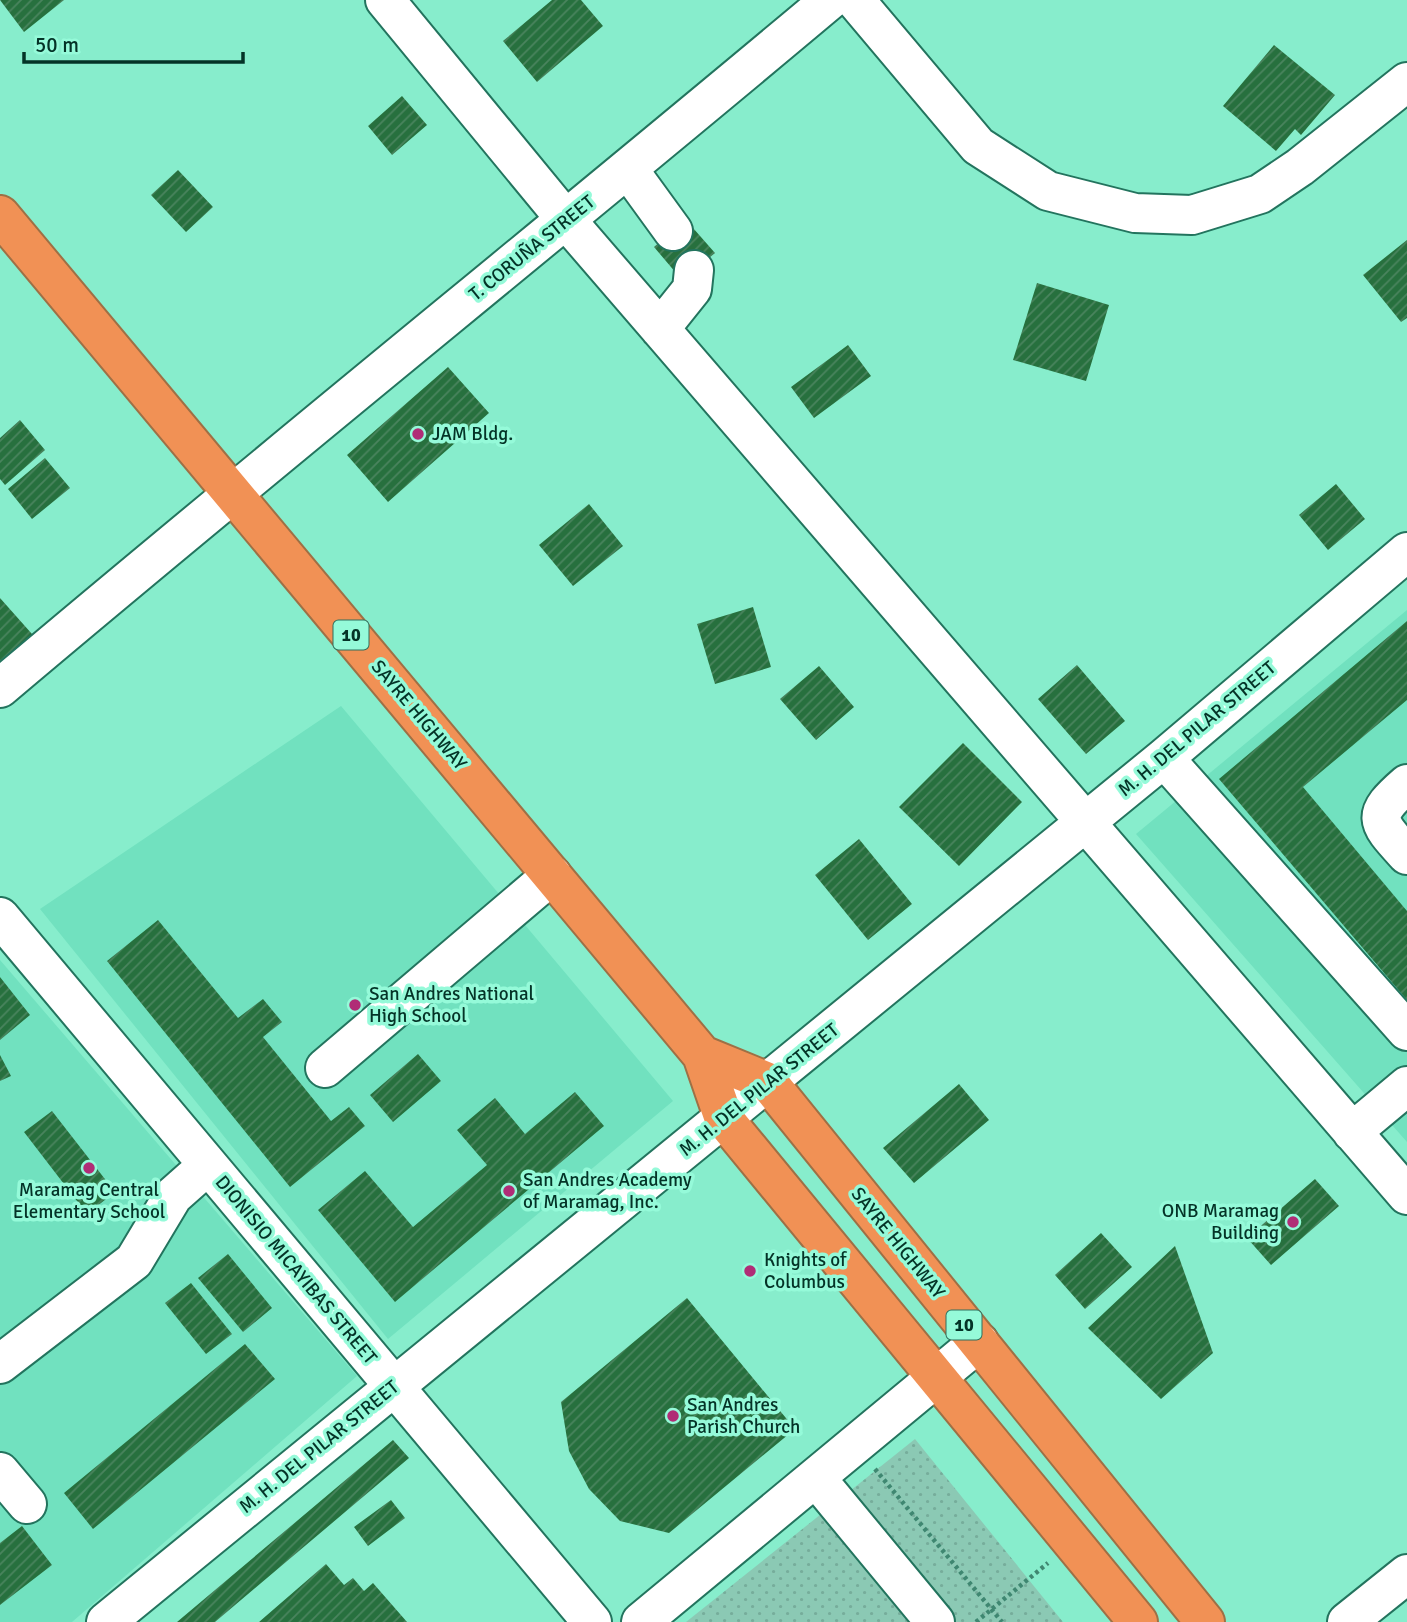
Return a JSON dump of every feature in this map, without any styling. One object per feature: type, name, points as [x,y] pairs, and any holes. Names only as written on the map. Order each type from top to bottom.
[{"type":"highway","name":"SAYRE HIGHWAY","points":[[0,215],[702,1055],[724,1119],[1138,1622]]},
{"type":"highway","name":"SAYRE HIGHWAY","points":[[702,1055],[768,1082],[1205,1622]]},
{"type":"street","points":[[385,0],[660,329],[1407,1195]]},
{"type":"street","name":"T. CORUÑA STREET","points":[[0,688],[231,492],[567,220],[830,0]]},
{"type":"street","points":[[855,0],[978,146],[1048,191],[1135,212],[1192,215],[1260,194],[1300,167],[1407,82]]},
{"type":"street","points":[[628,169],[673,231]]},
{"type":"street","points":[[660,329],[692,289],[694,270]]},
{"type":"street","name":"M. H. DEL PILAR STREET","points":[[106,1622],[1164,758],[1407,552]]},
{"type":"street","points":[[1164,758],[1407,1031]]},
{"type":"street","points":[[1407,784],[1384,804],[1381,811],[1384,830],[1407,855]]},
{"type":"street","points":[[325,1068],[552,875]]},
{"type":"street","name":"DIONISIO MICAYIBAS STREET","points":[[0,917],[592,1622]]},
{"type":"street","points":[[1352,1132],[1407,1086]]},
{"type":"street","points":[[0,1364],[134,1261],[173,1196],[208,1165]]},
{"type":"street","points":[[641,1622],[979,1342]]},
{"type":"street","points":[[0,1472],[27,1504]]},
{"type":"street","points":[[816,1478],[934,1622]]},
{"type":"street","points":[[1346,1622],[1407,1574]]},
{"type":"path","points":[[856,1445],[1002,1622]]},
{"type":"path","points":[[976,1622],[1073,1542]]},
{"type":"shaded area","points":[[1407,610],[1407,1142],[1136,834]]},
{"type":"shaded area","name":"San Andres National High School","points":[[341,706],[673,1101],[388,1339],[40,909]]},
{"type":"shaded area","name":"Maramag Central Elementary School","points":[[0,960],[357,1376],[72,1622],[0,1622]]},
{"type":"shaded area","points":[[915,1439],[1063,1622],[686,1622]]},
{"type":"building","points":[[0,0],[64,0],[24,32]]},
{"type":"building","points":[[552,0],[581,0],[603,26],[537,82],[503,41]]},
{"type":"building","points":[[1274,45],[1335,95],[1301,135],[1295,129],[1276,151],[1223,106]]},
{"type":"building","points":[[402,96],[427,125],[392,155],[368,126]]},
{"type":"building","points":[[178,170],[213,207],[186,232],[151,195]]},
{"type":"building","points":[[686,220],[715,253],[682,280],[654,247]]},
{"type":"building","points":[[1407,240],[1407,318],[1401,322],[1363,275]]},
{"type":"building","points":[[1037,283],[1109,305],[1086,381],[1013,360]]},
{"type":"building","points":[[848,345],[871,376],[814,418],[791,387]]},
{"type":"building","name":"JAM Bldg.","points":[[448,367],[489,413],[388,502],[347,455]]},
{"type":"building","points":[[20,420],[45,450],[5,485],[0,479],[0,438]]},
{"type":"building","points":[[45,458],[70,488],[32,519],[8,489]]},
{"type":"building","points":[[1336,484],[1365,519],[1328,550],[1299,515]]},
{"type":"building","points":[[589,504],[623,546],[573,586],[539,545]]},
{"type":"building","points":[[0,598],[40,643],[9,670],[0,660]]},
{"type":"building","points":[[753,607],[771,667],[715,684],[697,624]]},
{"type":"building","points":[[1407,621],[1407,700],[1303,787],[1407,911],[1407,1000],[1219,779]]},
{"type":"building","points":[[1077,665],[1125,721],[1086,754],[1038,699]]},
{"type":"building","points":[[819,666],[854,707],[816,740],[780,699]]},
{"type":"building","points":[[963,743],[1022,802],[959,866],[899,807]]},
{"type":"building","points":[[859,839],[912,904],[868,940],[815,875]]},
{"type":"building","points":[[158,920],[238,1018],[263,999],[282,1022],[263,1037],[331,1121],[349,1107],[365,1126],[290,1187],[107,961]]},
{"type":"building","points":[[0,977],[30,1015],[0,1040]]},
{"type":"building","points":[[418,1054],[441,1081],[393,1122],[370,1095]]},
{"type":"building","points":[[0,1055],[11,1076],[0,1081]]},
{"type":"building","points":[[959,1084],[989,1120],[914,1183],[883,1148]]},
{"type":"building","points":[[575,1092],[604,1126],[395,1302],[318,1210],[365,1171],[413,1227],[487,1165],[457,1130],[495,1098],[525,1134]]},
{"type":"building","points":[[52,1111],[115,1192],[87,1214],[24,1132]]},
{"type":"building","name":"ONB Maramag Building","points":[[1315,1179],[1339,1206],[1271,1265],[1247,1238]]},
{"type":"building","points":[[1101,1233],[1132,1267],[1085,1309],[1055,1275]]},
{"type":"building","points":[[1175,1246],[1213,1353],[1161,1399],[1088,1328]]},
{"type":"building","points":[[228,1254],[272,1308],[243,1332],[198,1278]]},
{"type":"building","points":[[191,1283],[232,1334],[206,1354],[165,1303]]},
{"type":"building","name":"San Andres Parish Church","points":[[687,1298],[795,1429],[669,1533],[620,1521],[589,1489],[569,1451],[561,1402]]},
{"type":"building","points":[[245,1344],[275,1379],[93,1529],[64,1493]]},
{"type":"building","points":[[393,1440],[409,1458],[215,1622],[177,1622]]},
{"type":"building","points":[[391,1500],[405,1518],[368,1546],[354,1527]]},
{"type":"building","points":[[22,1526],[52,1565],[0,1605],[0,1543]]},
{"type":"building","points":[[326,1564],[344,1585],[353,1578],[364,1591],[373,1583],[407,1622],[259,1622]]},
{"type":"place","name":"JAM Bldg.","points":[[418,434]]},
{"type":"place","name":"San Andres National High School","points":[[355,1005]]},
{"type":"place","name":"Maramag Central Elementary School","points":[[89,1168]]},
{"type":"place","name":"San Andres Academy of Maramag, Inc.","points":[[509,1191]]},
{"type":"place","name":"ONB Maramag Building","points":[[1293,1222]]},
{"type":"place","name":"Knights of Columbus","points":[[750,1271]]},
{"type":"place","name":"San Andres Parish Church","points":[[673,1416]]}]
